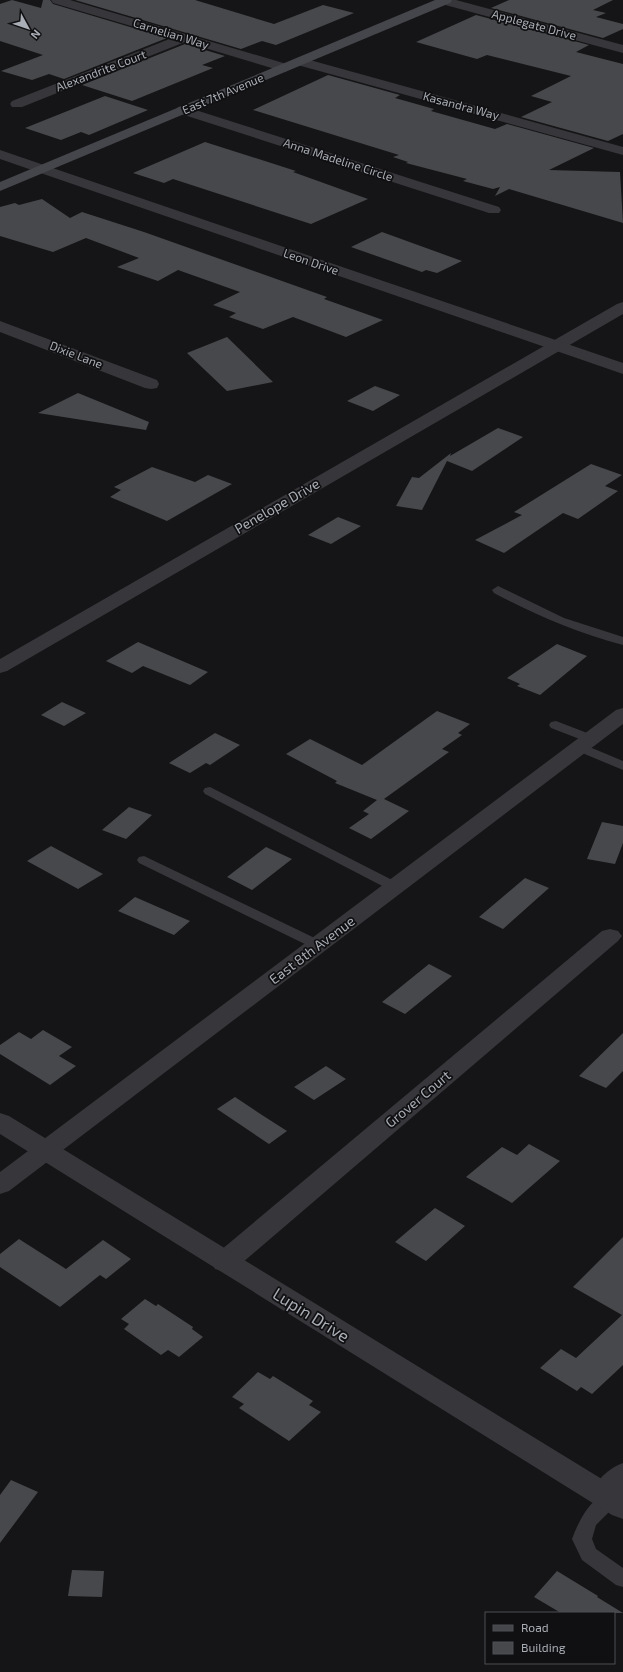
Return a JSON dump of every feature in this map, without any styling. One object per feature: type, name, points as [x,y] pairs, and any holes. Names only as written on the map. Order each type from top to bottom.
[{"type":"main road","name":"East 7th Avenue","points":[[0,187],[444,0]]},
{"type":"street","name":"Carnelian Way","points":[[57,0],[285,68]]},
{"type":"street","name":"Applegate Drive","points":[[444,0],[623,49]]},
{"type":"street","name":"Alexandrite Court","points":[[17,104],[184,38]]},
{"type":"street","name":"Kasandra Way","points":[[300,61],[623,151]]},
{"type":"street","name":"Anna Madeline Circle","points":[[183,110],[494,210]]},
{"type":"street","name":"Leon Drive","points":[[0,154],[623,369]]},
{"type":"street","name":"Penelope Drive","points":[[0,667],[623,307]]},
{"type":"street","name":"Dixie Lane","points":[[0,326],[151,384]]},
{"type":"street","name":"East 8th Avenue","points":[[0,1185],[623,714]]},
{"type":"street","name":"Grover Court","points":[[225,1262],[610,936]]},
{"type":"street","name":"Lupin Drive","points":[[0,1122],[225,1262],[615,1494]]},
{"type":"lane","points":[[498,590],[525,605],[560,621],[623,641]]},
{"type":"lane","points":[[556,725],[623,766]]},
{"type":"lane","points":[[210,791],[395,887]]},
{"type":"lane","points":[[144,860],[318,945]]},
{"type":"lane","points":[[615,1494],[588,1521],[582,1539],[589,1554],[623,1579]]},
{"type":"building","points":[[12,0],[41,8],[43,0],[50,0],[53,4],[167,38],[64,79],[49,74],[32,80],[1,71],[43,55],[0,41],[0,4]]},
{"type":"building","points":[[75,0],[195,0],[274,24],[323,5],[354,13],[276,45],[262,41],[241,49]]},
{"type":"building","points":[[509,0],[613,0],[593,10],[606,13],[596,17],[623,24],[623,29],[603,38],[491,8]]},
{"type":"building","points":[[476,15],[589,45],[576,52],[623,64],[623,134],[608,141],[521,117],[552,102],[531,96],[571,76],[487,55],[477,59],[416,42]]},
{"type":"building","points":[[185,44],[225,56],[202,65],[213,68],[132,101],[82,85]]},
{"type":"building","points":[[328,75],[400,95],[395,98],[434,109],[431,111],[495,129],[507,124],[594,148],[549,170],[620,172],[623,223],[509,189],[495,196],[500,187],[493,189],[463,181],[467,179],[406,163],[408,162],[393,157],[399,155],[253,110]]},
{"type":"building","points":[[105,96],[148,110],[89,135],[81,132],[61,140],[25,128]]},
{"type":"building","points":[[205,142],[296,171],[293,172],[368,199],[311,224],[173,179],[164,183],[133,173]]},
{"type":"building","points":[[42,199],[70,218],[82,212],[144,232],[327,297],[324,299],[383,320],[346,337],[293,317],[263,329],[229,317],[236,313],[213,305],[240,292],[178,270],[158,281],[117,267],[139,258],[86,238],[53,252],[0,236],[0,207],[15,203],[19,205]]},
{"type":"building","points":[[382,232],[462,261],[437,273],[426,270],[422,272],[351,247]]},
{"type":"building","points":[[227,337],[273,382],[227,391],[187,353]]},
{"type":"building","points":[[375,386],[400,395],[373,411],[347,401]]},
{"type":"building","points":[[78,393],[149,422],[146,430],[38,413]]},
{"type":"building","points":[[498,428],[523,437],[472,471],[447,461],[422,510],[396,506],[412,477],[419,478],[451,453],[450,456]]},
{"type":"building","points":[[591,464],[622,475],[605,486],[618,491],[578,519],[563,513],[504,553],[475,540],[522,515],[514,512]]},
{"type":"building","points":[[152,467],[195,482],[208,475],[232,484],[167,521],[110,497],[121,490],[114,487]]},
{"type":"building","points":[[338,517],[361,526],[331,544],[308,535]]},
{"type":"building","points":[[138,642],[208,672],[190,685],[143,666],[132,673],[106,661]]},
{"type":"building","points":[[557,644],[587,656],[540,695],[517,686],[520,684],[507,678]]},
{"type":"building","points":[[62,702],[86,713],[64,726],[41,715]]},
{"type":"building","points":[[437,711],[470,724],[458,733],[462,735],[442,749],[449,752],[384,799],[409,811],[371,839],[349,828],[369,814],[363,811],[377,800],[335,783],[337,781],[286,754],[310,739],[362,765]]},
{"type":"building","points":[[215,733],[240,745],[210,765],[206,763],[190,773],[169,763]]},
{"type":"building","points":[[129,807],[152,815],[126,839],[102,830]]},
{"type":"building","points":[[602,822],[623,826],[623,843],[615,864],[587,859]]},
{"type":"building","points":[[51,846],[103,874],[78,889],[27,861]]},
{"type":"building","points":[[266,847],[292,859],[252,890],[227,877]]},
{"type":"building","points":[[525,878],[549,888],[503,929],[479,917]]},
{"type":"building","points":[[135,897],[190,921],[174,935],[118,911]]},
{"type":"building","points":[[429,964],[452,976],[405,1014],[382,1002]]},
{"type":"building","points":[[43,1030],[72,1047],[59,1056],[76,1066],[50,1085],[0,1054],[0,1045],[19,1032],[31,1039]]},
{"type":"building","points":[[623,1033],[623,1071],[606,1088],[579,1076]]},
{"type":"building","points":[[326,1066],[346,1079],[314,1100],[294,1087]]},
{"type":"building","points":[[235,1097],[287,1131],[269,1144],[217,1109]]},
{"type":"building","points":[[529,1144],[560,1161],[512,1203],[466,1177],[502,1147],[517,1155]]},
{"type":"building","points":[[435,1208],[465,1226],[426,1261],[395,1242]]},
{"type":"building","points":[[623,1237],[623,1365],[592,1394],[581,1387],[577,1391],[540,1368],[561,1349],[576,1358],[622,1315],[573,1287]]},
{"type":"building","points":[[19,1239],[66,1269],[103,1240],[131,1259],[106,1279],[100,1275],[60,1307],[0,1267],[0,1254]]},
{"type":"building","points":[[145,1299],[156,1306],[158,1304],[193,1327],[192,1329],[203,1337],[179,1357],[168,1350],[161,1355],[124,1329],[129,1324],[121,1319]]},
{"type":"building","points":[[258,1372],[270,1379],[273,1376],[313,1401],[309,1405],[321,1412],[289,1441],[239,1408],[244,1404],[232,1397]]},
{"type":"building","points":[[11,1480],[38,1492],[0,1543],[0,1495]]},
{"type":"building","points":[[72,1570],[104,1571],[102,1597],[68,1596]]},
{"type":"building","points":[[557,1571],[623,1613],[559,1612],[534,1597]]}]
